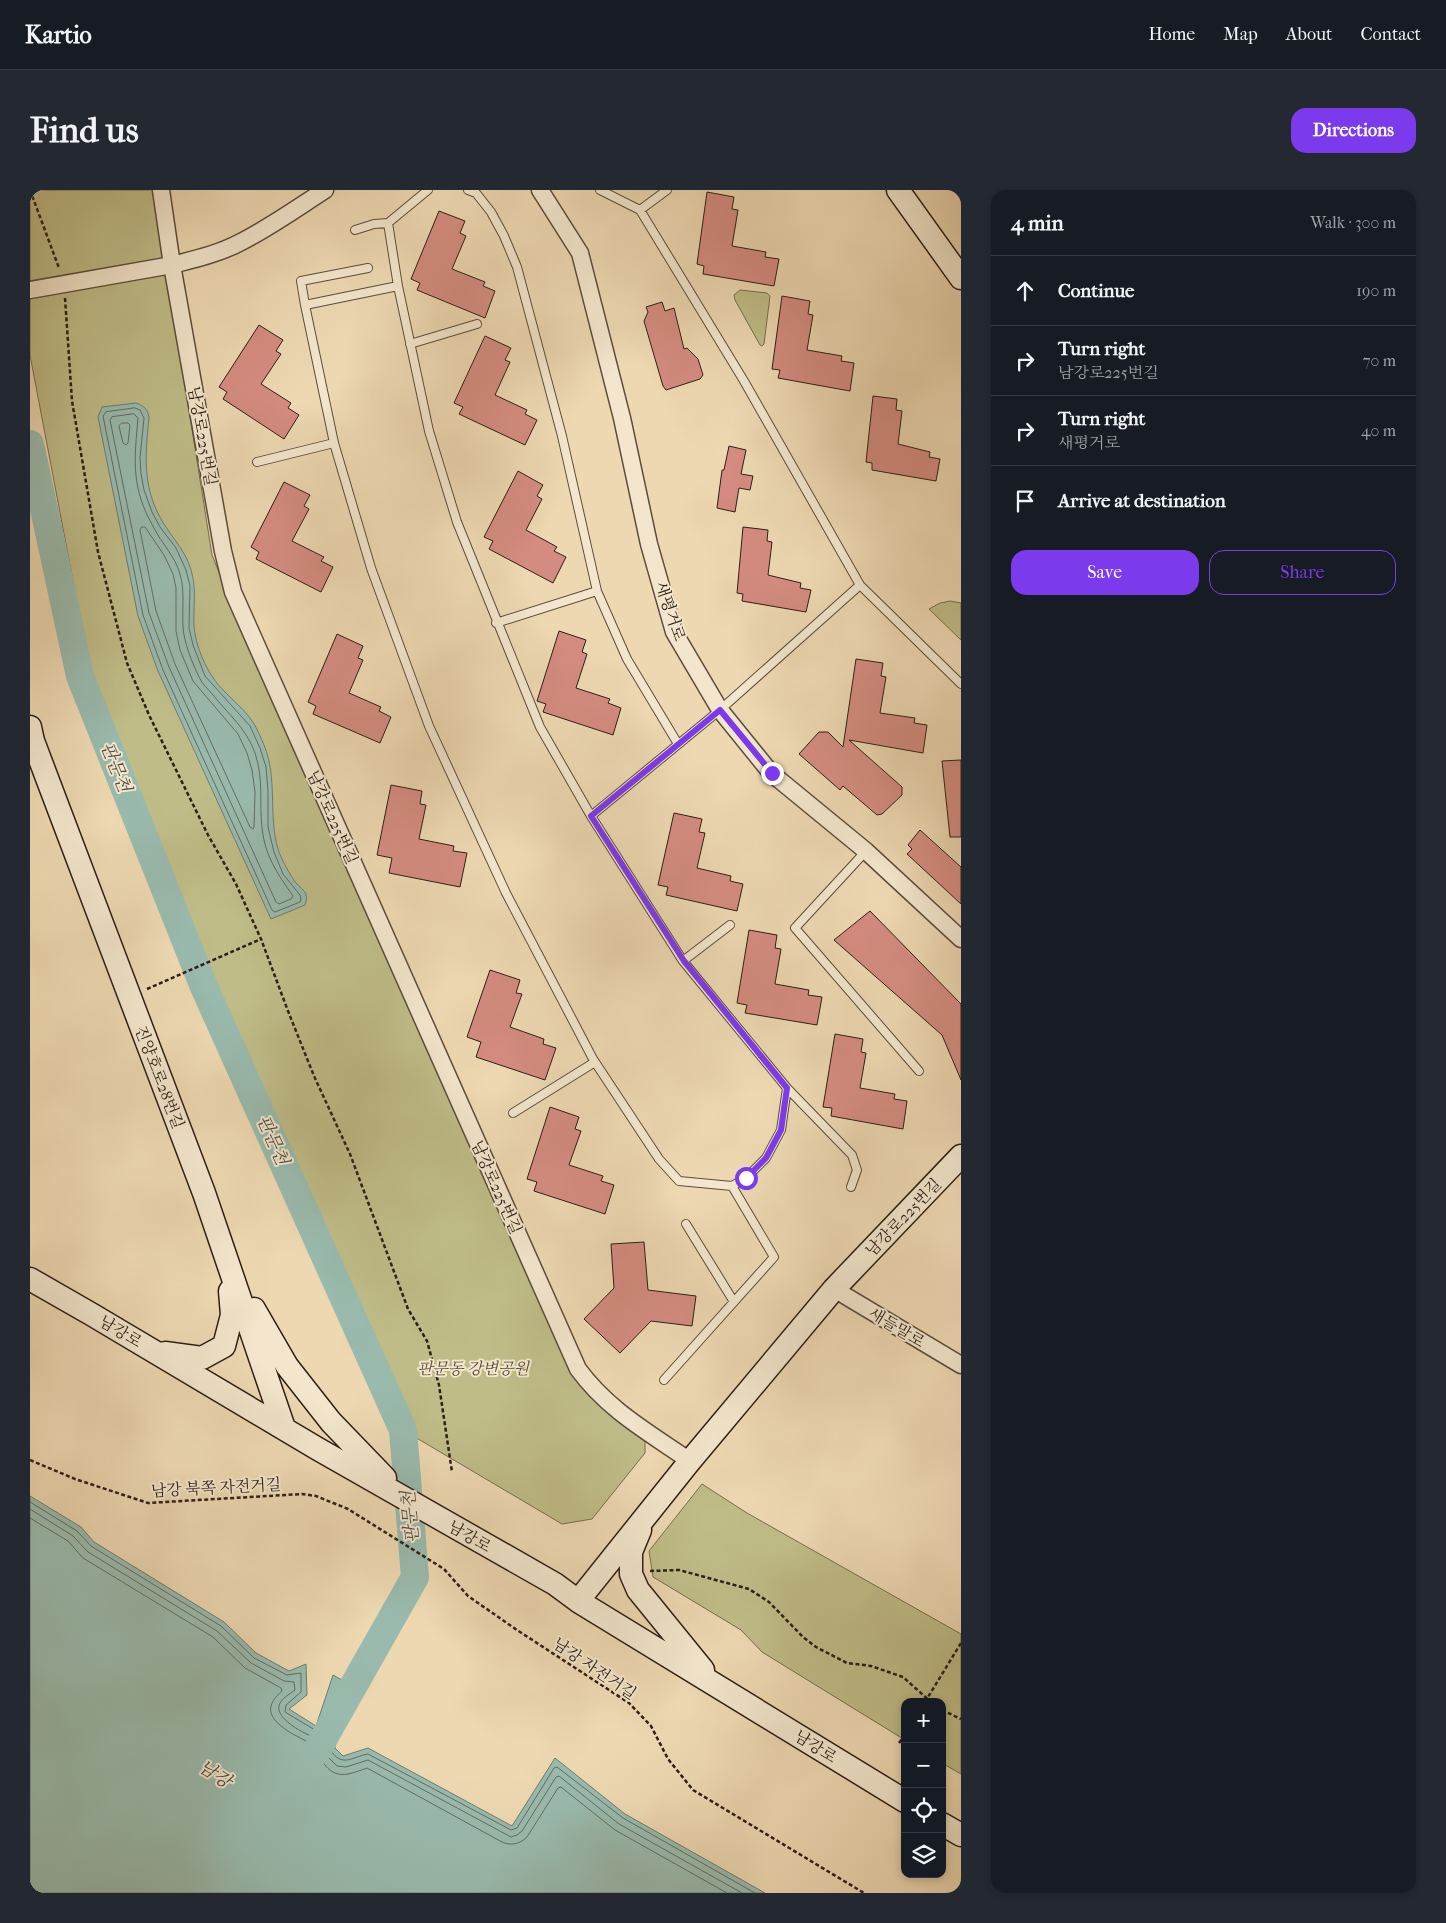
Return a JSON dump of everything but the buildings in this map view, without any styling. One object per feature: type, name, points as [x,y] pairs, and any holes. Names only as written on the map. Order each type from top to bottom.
[{"type":"street","name":"남강로225번길","points":[[161,190],[172,264],[223,551],[236,600],[578,1369],[592,1388],[612,1408],[690,1461]]},
{"type":"street","points":[[30,290],[172,264],[212,254],[238,244],[325,190]]},
{"type":"street","name":"새평거로","points":[[540,190],[580,253],[622,418],[649,544],[674,632],[720,710],[772,773],[866,851],[961,939]]},
{"type":"street","points":[[898,190],[961,278]]},
{"type":"street","name":"진양호로28번길","points":[[30,727],[33,741],[204,1193],[284,1428]]},
{"type":"street","name":"남강로225번길","points":[[578,1601],[690,1461],[834,1289],[961,1156]]},
{"type":"street","points":[[155,1352],[202,1358],[224,1346],[232,1315],[229,1267]]},
{"type":"street","points":[[229,1267],[287,1366],[330,1422],[403,1497]]},
{"type":"street","name":"남강로","points":[[30,1279],[318,1449],[555,1584],[578,1601],[901,1799]]},
{"type":"street","name":"새들말로","points":[[834,1289],[961,1365]]},
{"type":"street","points":[[646,1516],[631,1552],[631,1574],[638,1590],[714,1684]]},
{"type":"street","points":[[946,1826],[961,1835]]},
{"type":"lane","points":[[355,230],[374,224],[388,223],[428,190]]},
{"type":"lane","points":[[468,190],[476,193],[491,212],[517,267],[562,436],[597,590],[627,659],[678,744]]},
{"type":"lane","points":[[600,190],[640,210],[744,381],[860,585],[961,684]]},
{"type":"lane","points":[[640,210],[667,190]]},
{"type":"lane","points":[[388,223],[410,344],[430,431],[456,522],[540,727],[591,816],[684,961],[787,1088],[852,1155],[857,1170],[851,1187]]},
{"type":"lane","points":[[368,268],[300,281],[334,443],[371,568],[429,726],[506,893],[595,1062],[659,1159],[678,1181],[732,1186],[746,1178],[766,1158],[781,1130],[787,1088]]},
{"type":"lane","points":[[305,305],[398,286]]},
{"type":"lane","points":[[410,344],[477,324]]},
{"type":"lane","points":[[257,462],[334,443]]},
{"type":"lane","points":[[591,816],[720,710],[860,585]]},
{"type":"lane","points":[[496,623],[597,590]]},
{"type":"lane","points":[[866,851],[794,928],[919,1071]]},
{"type":"lane","points":[[684,961],[730,925]]},
{"type":"lane","points":[[513,1113],[595,1062]]},
{"type":"lane","points":[[664,1380],[774,1257],[732,1186]]},
{"type":"lane","points":[[686,1224],[734,1302]]},
{"type":"path","points":[[30,190],[64,283],[72,401],[98,552],[127,663],[204,827],[236,884],[261,939],[314,1076],[350,1154],[408,1309],[427,1341],[439,1385],[452,1472]]},
{"type":"path","points":[[147,989],[261,939]]},
{"type":"path","name":"남강 북쪽 자전거길","points":[[30,1460],[75,1479],[148,1503],[302,1494],[316,1496],[348,1509]]},
{"type":"path","name":"남강 자전거길","points":[[348,1509],[444,1569],[468,1596],[629,1703],[651,1726],[668,1759],[693,1790],[864,1893]]},
{"type":"path","points":[[641,1571],[679,1570],[749,1589],[768,1602],[803,1638],[816,1647],[847,1664],[871,1666],[903,1677],[924,1698]]},
{"type":"path","points":[[927,1698],[961,1642]]},
{"type":"path","points":[[946,1712],[961,1719]]},
{"type":"green space","name":"판문동 강변공원","points":[[30,190],[154,190],[212,555],[249,646],[575,1376],[589,1396],[645,1440],[645,1453],[592,1519],[562,1524],[403,1430],[101,728],[30,355]]},
{"type":"green space","points":[[740,290],[767,293],[770,296],[764,344],[762,346],[735,300],[734,295]]},
{"type":"green space","points":[[950,601],[961,603],[961,640],[929,609],[940,603]]},
{"type":"green space","points":[[702,1484],[747,1513],[961,1634],[961,1774],[946,1765],[946,1698],[901,1698],[901,1738],[762,1652],[741,1630],[653,1577],[649,1551]]},
{"type":"water","points":[[136,403],[148,412],[146,459],[152,498],[164,524],[183,552],[193,577],[194,626],[199,650],[215,680],[249,717],[262,740],[271,771],[275,836],[278,849],[291,875],[306,894],[305,905],[271,919],[158,671],[138,616],[98,417],[102,407]]},
{"type":"water","name":"남강","points":[[30,1496],[81,1527],[94,1542],[224,1622],[256,1653],[289,1671],[306,1664],[307,1695],[289,1709],[316,1726],[333,1675],[351,1685],[334,1710],[335,1748],[343,1756],[368,1748],[512,1826],[555,1758],[625,1814],[765,1893],[30,1893]]},
{"type":"waterway","name":"판문천","points":[[30,444],[80,676],[204,987],[403,1430],[415,1577],[316,1752]]},
{"type":"route","points":[[746,1178],[766,1158],[781,1130],[787,1088],[684,961],[591,816],[720,710],[772,773]]}]
